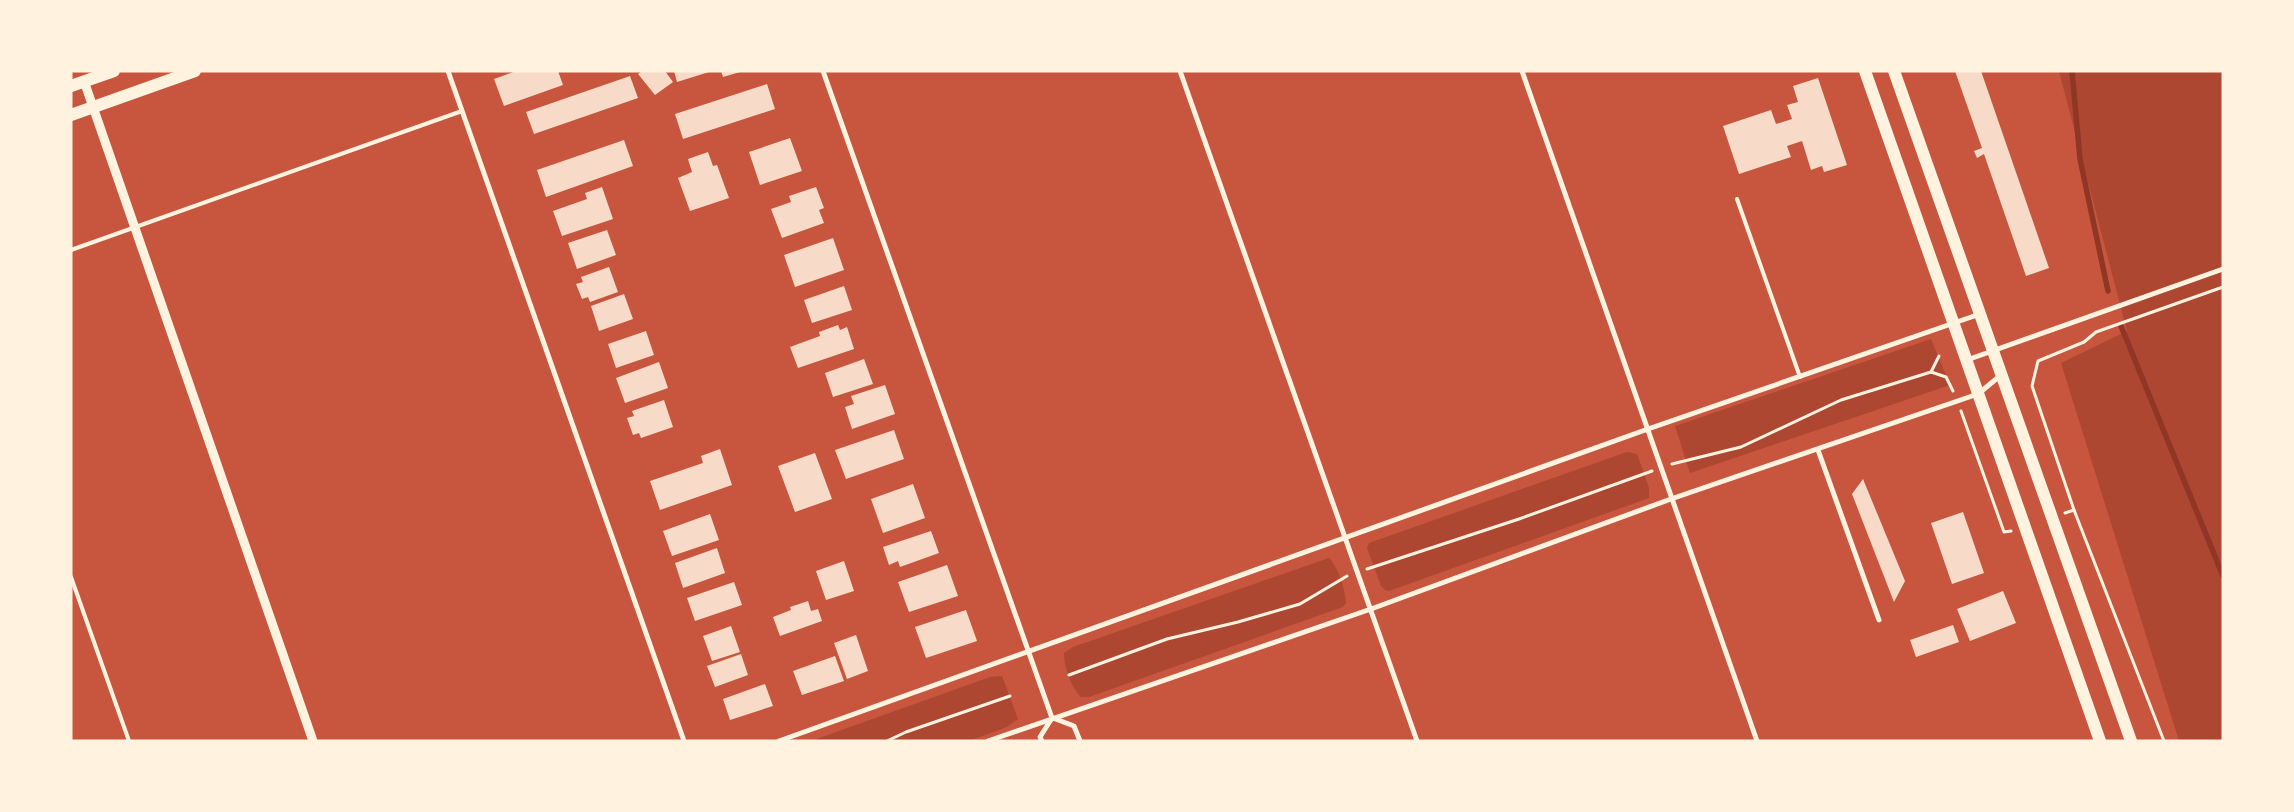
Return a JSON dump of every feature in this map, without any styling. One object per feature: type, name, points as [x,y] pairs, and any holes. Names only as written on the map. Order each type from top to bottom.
[{"type":"main road","points":[[71,86],[83,79],[114,71]]},
{"type":"main road","points":[[71,115],[195,71]]},
{"type":"main road","points":[[1865,71],[2100,741]]},
{"type":"main road","points":[[1894,71],[2131,741]]},
{"type":"street","points":[[448,71],[684,741]]},
{"type":"street","points":[[822,71],[1052,718]]},
{"type":"street","points":[[1180,71],[1417,741]]},
{"type":"street","points":[[1522,71],[1757,741]]},
{"type":"street","points":[[83,79],[313,741]]},
{"type":"street","points":[[1966,361],[2223,269]]},
{"type":"street","points":[[779,741],[1648,429],[1954,325],[1981,314]]},
{"type":"street","points":[[988,741],[1371,609],[1671,499],[1978,394],[2002,374]]},
{"type":"street","points":[[1818,450],[1879,620]]},
{"type":"street","points":[[1042,741],[1040,737],[1052,718]]},
{"type":"street","points":[[1052,718],[1074,726],[1080,741]]},
{"type":"lane","points":[[71,250],[462,111]]},
{"type":"lane","points":[[1737,199],[1800,377]]},
{"type":"lane","points":[[71,577],[129,741]]},
{"type":"path","points":[[2164,741],[2074,510],[2032,386],[2038,361],[2084,342],[2096,332],[2223,288]]},
{"type":"path","points":[[1931,372],[1939,356]]},
{"type":"path","points":[[1069,675],[1167,639],[1238,622],[1300,604],[1338,579],[1519,519],[1680,461],[1741,447],[1841,400],[1931,372],[1946,377],[1957,401],[2004,532],[2024,527]]},
{"type":"path","points":[[2052,517],[2074,510]]},
{"type":"path","points":[[887,741],[906,732],[1010,696]]},
{"type":"shaded area","points":[[2059,71],[2223,71],[2223,741],[2179,741],[2061,363],[2127,331]]},
{"type":"shaded area","points":[[1931,339],[1950,385],[1690,473],[1675,426]]},
{"type":"shaded area","points":[[1627,452],[1637,454],[1649,488],[1649,498],[1389,591],[1381,586],[1367,548],[1369,543]]},
{"type":"shaded area","points":[[1329,558],[1339,573],[1343,586],[1346,603],[1343,607],[1089,697],[1081,697],[1071,683],[1064,653],[1073,647]]},
{"type":"shaded area","points":[[1002,676],[1018,719],[1007,727],[969,741],[811,741],[990,677]]},
{"type":"building","points":[[516,71],[558,71],[563,85],[504,106],[494,79]]},
{"type":"building","points":[[642,71],[665,71],[673,82],[655,95],[638,74]]},
{"type":"building","points":[[674,71],[709,71],[709,72],[677,82]]},
{"type":"building","points":[[721,71],[740,71],[740,72],[723,77]]},
{"type":"building","points":[[1955,71],[1981,71],[2049,268],[2026,276],[1984,154],[1977,158],[1974,151],[1982,148]]},
{"type":"building","points":[[630,76],[638,98],[534,134],[526,112]]},
{"type":"building","points":[[1818,78],[1847,165],[1824,172],[1822,166],[1811,170],[1802,141],[1787,146],[1791,157],[1739,174],[1723,126],[1771,110],[1776,124],[1792,119],[1787,105],[1798,102],[1793,86]]},
{"type":"building","points":[[767,84],[775,109],[683,139],[675,114]]},
{"type":"building","points":[[790,138],[802,171],[760,185],[749,152]]},
{"type":"building","points":[[624,140],[633,166],[546,197],[537,170]]},
{"type":"building","points":[[708,152],[713,166],[717,165],[729,198],[690,211],[678,178],[692,172],[688,159]]},
{"type":"building","points":[[602,187],[613,219],[562,236],[553,211],[587,199],[585,193]]},
{"type":"building","points":[[816,187],[824,208],[819,210],[824,223],[782,238],[771,209],[791,202],[789,196]]},
{"type":"building","points":[[607,230],[616,255],[577,269],[568,243]]},
{"type":"building","points":[[833,238],[844,270],[795,287],[784,255]]},
{"type":"building","points":[[609,267],[618,292],[590,302],[588,297],[582,299],[576,284],[583,282],[581,277]]},
{"type":"building","points":[[844,286],[852,310],[812,323],[804,300]]},
{"type":"building","points":[[624,294],[633,319],[599,331],[591,306]]},
{"type":"building","points":[[838,325],[840,330],[847,327],[854,349],[798,368],[790,347],[820,336],[819,332]]},
{"type":"building","points":[[646,331],[654,355],[616,368],[608,344]]},
{"type":"building","points":[[864,359],[873,384],[833,397],[825,373]]},
{"type":"building","points":[[659,362],[668,388],[625,403],[616,378]]},
{"type":"building","points":[[885,385],[895,414],[852,429],[845,407],[854,404],[851,396]]},
{"type":"building","points":[[664,400],[673,427],[641,438],[639,433],[633,435],[627,418],[634,416],[632,411]]},
{"type":"building","points":[[894,430],[904,459],[846,479],[835,450]]},
{"type":"building","points":[[720,449],[732,485],[660,510],[650,481],[703,463],[701,456]]},
{"type":"building","points":[[815,453],[832,499],[795,512],[778,466]]},
{"type":"building","points":[[1863,479],[1905,581],[1894,602],[1852,494]]},
{"type":"building","points":[[913,484],[925,518],[883,533],[871,499]]},
{"type":"building","points":[[1963,512],[1984,573],[1952,584],[1931,523]]},
{"type":"building","points":[[710,514],[719,540],[672,556],[663,531]]},
{"type":"building","points":[[931,531],[939,553],[900,567],[898,561],[889,565],[883,547]]},
{"type":"building","points":[[717,548],[725,573],[683,588],[675,563]]},
{"type":"building","points":[[844,561],[854,591],[826,600],[816,571]]},
{"type":"building","points":[[947,565],[958,596],[909,612],[898,582]]},
{"type":"building","points":[[734,582],[742,605],[695,621],[687,598]]},
{"type":"building","points":[[2003,591],[2016,623],[1970,641],[1957,609]]},
{"type":"building","points":[[808,601],[811,611],[818,609],[822,621],[780,636],[773,617],[791,610],[790,607]]},
{"type":"building","points":[[966,610],[977,641],[926,658],[915,627]]},
{"type":"building","points":[[1953,625],[1959,642],[1916,657],[1910,640]]},
{"type":"building","points":[[731,626],[740,652],[712,661],[703,636]]},
{"type":"building","points":[[856,635],[868,671],[847,679],[834,643]]},
{"type":"building","points":[[741,654],[748,675],[715,687],[707,666]]},
{"type":"building","points":[[835,656],[844,681],[802,695],[793,671]]},
{"type":"building","points":[[765,684],[773,706],[730,720],[723,699]]},
{"type":"waterway","points":[[2072,71],[2080,159],[2108,291]]},
{"type":"waterway","points":[[2121,326],[2223,576]]}]
